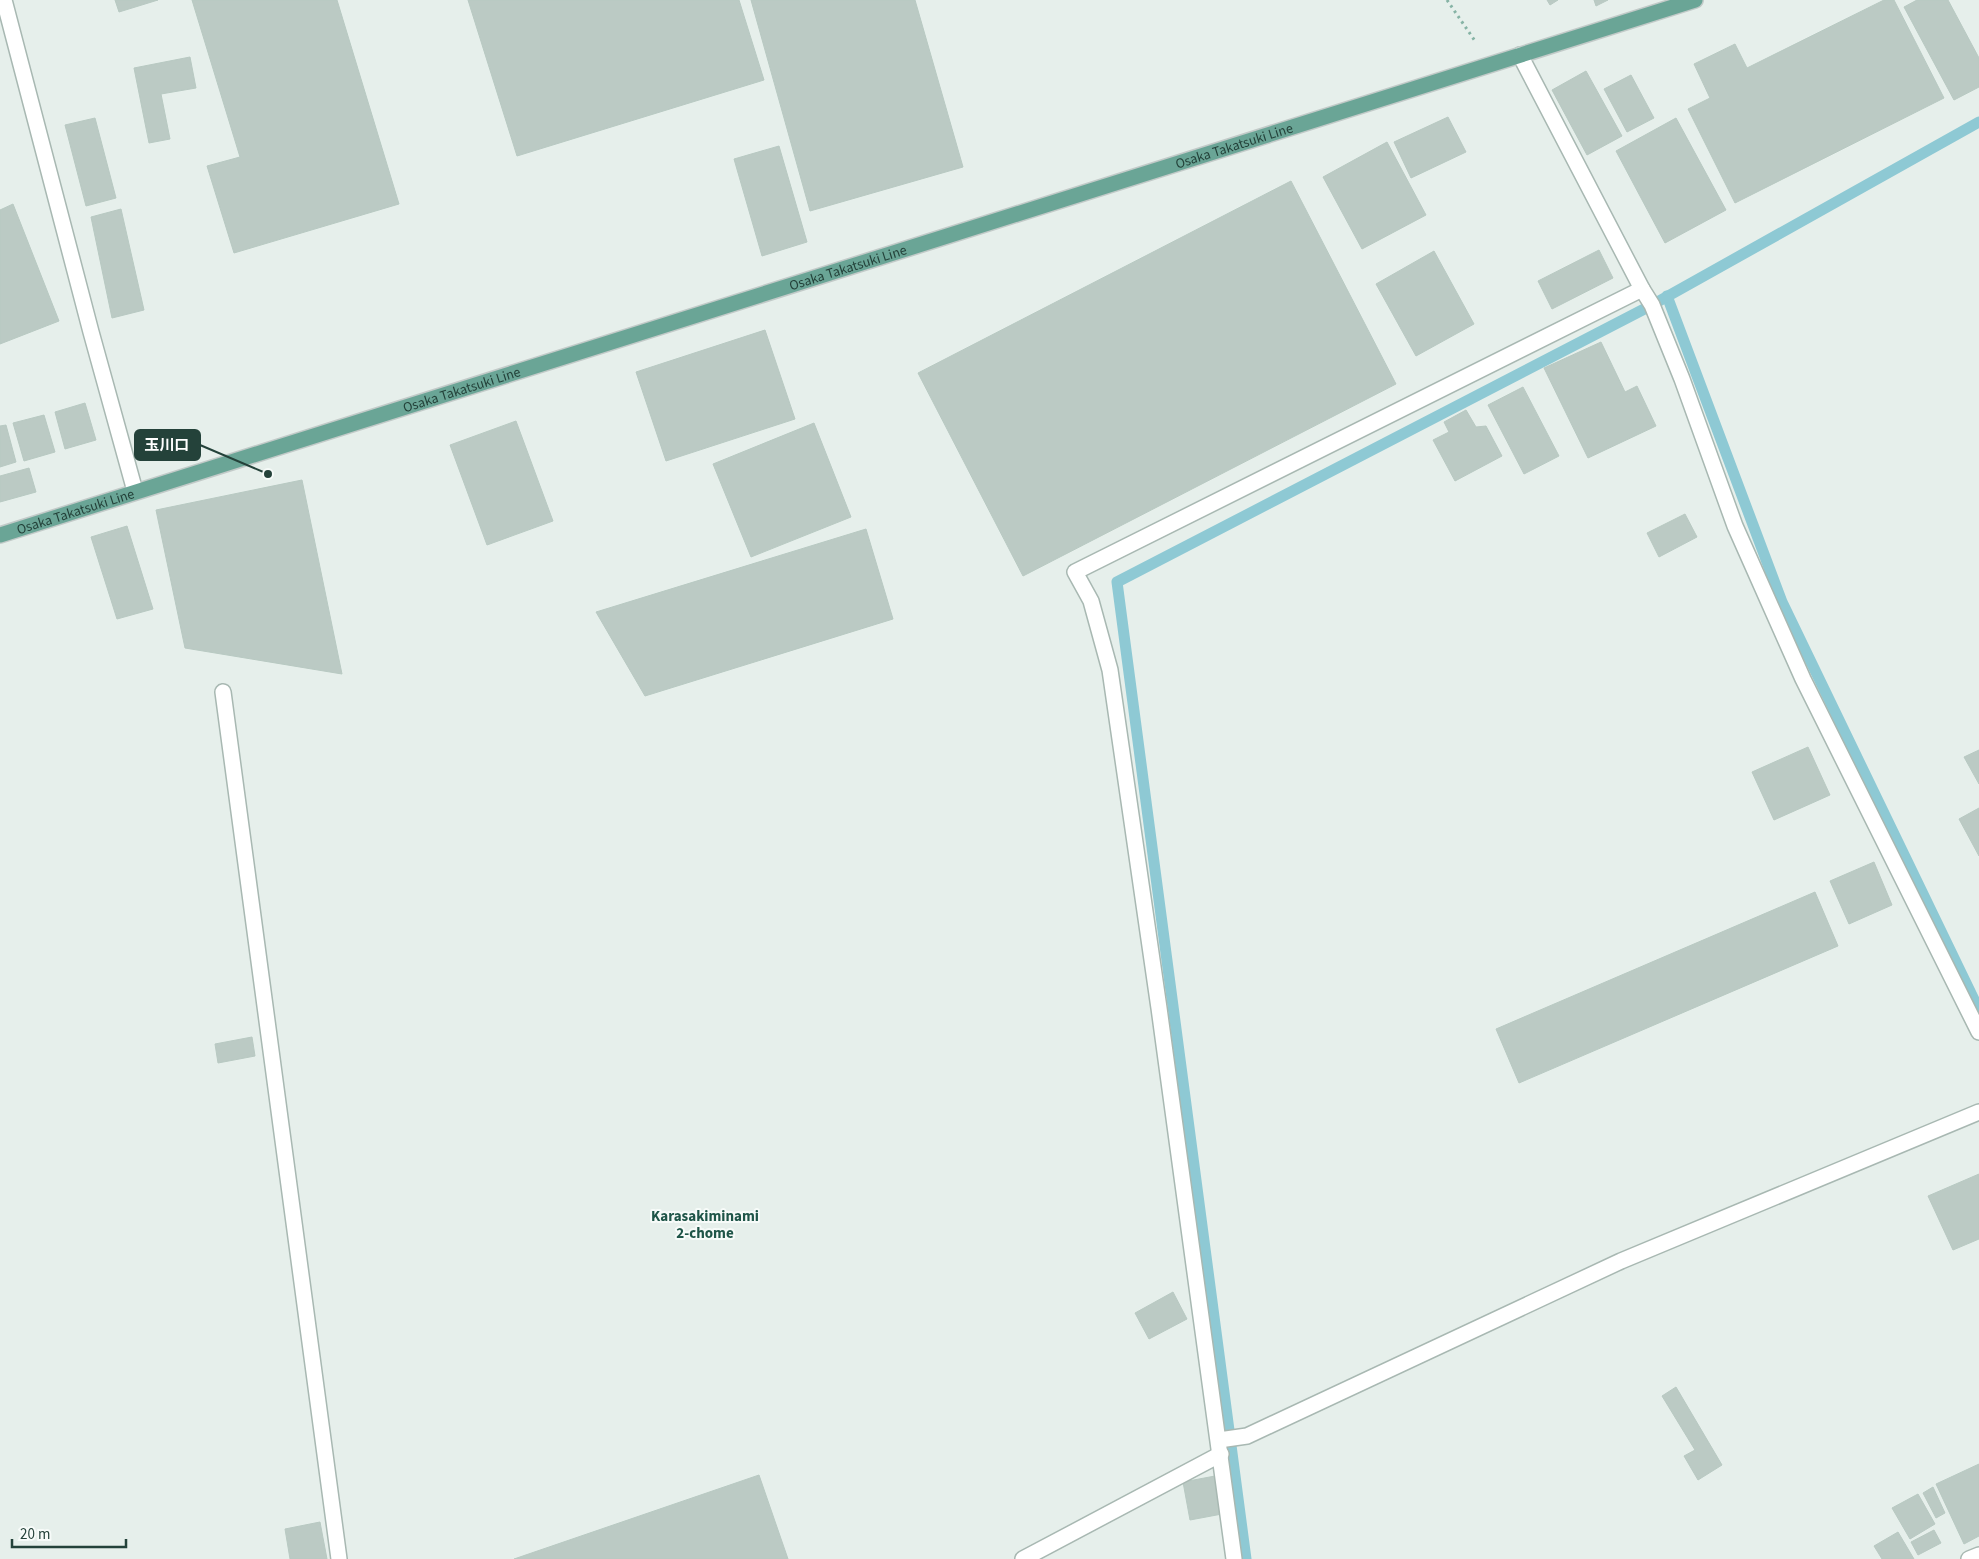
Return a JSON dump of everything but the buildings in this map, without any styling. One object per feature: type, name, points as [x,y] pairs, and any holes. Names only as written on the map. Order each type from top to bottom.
[{"type":"main road","name":"Osaka Takatsuki Line","points":[[0,535],[1491,65],[1667,4],[1695,0]]},
{"type":"street","points":[[4,0],[135,492]]},
{"type":"street","points":[[1520,55],[1652,306],[1682,379],[1735,526],[1803,680],[1979,1032]]},
{"type":"street","points":[[1234,1559],[1220,1447],[1110,670],[1091,602],[1075,572],[1642,289]]},
{"type":"street","points":[[223,692],[339,1559]]},
{"type":"street","points":[[1023,1559],[1220,1447],[1621,1261],[1979,1112]]},
{"type":"street","points":[[1969,1559],[1979,1555]]},
{"type":"path","points":[[1447,0],[1491,65]]},
{"type":"waterway","points":[[1246,1559],[1117,582],[1652,305],[1979,122]]},
{"type":"waterway","points":[[1667,296],[1782,602],[1979,1010]]},
{"type":"place","name":"玉川口","points":[[268,474]]},
{"type":"district","name":"Karasakiminami 2-chome","points":[[705,1224]]}]
